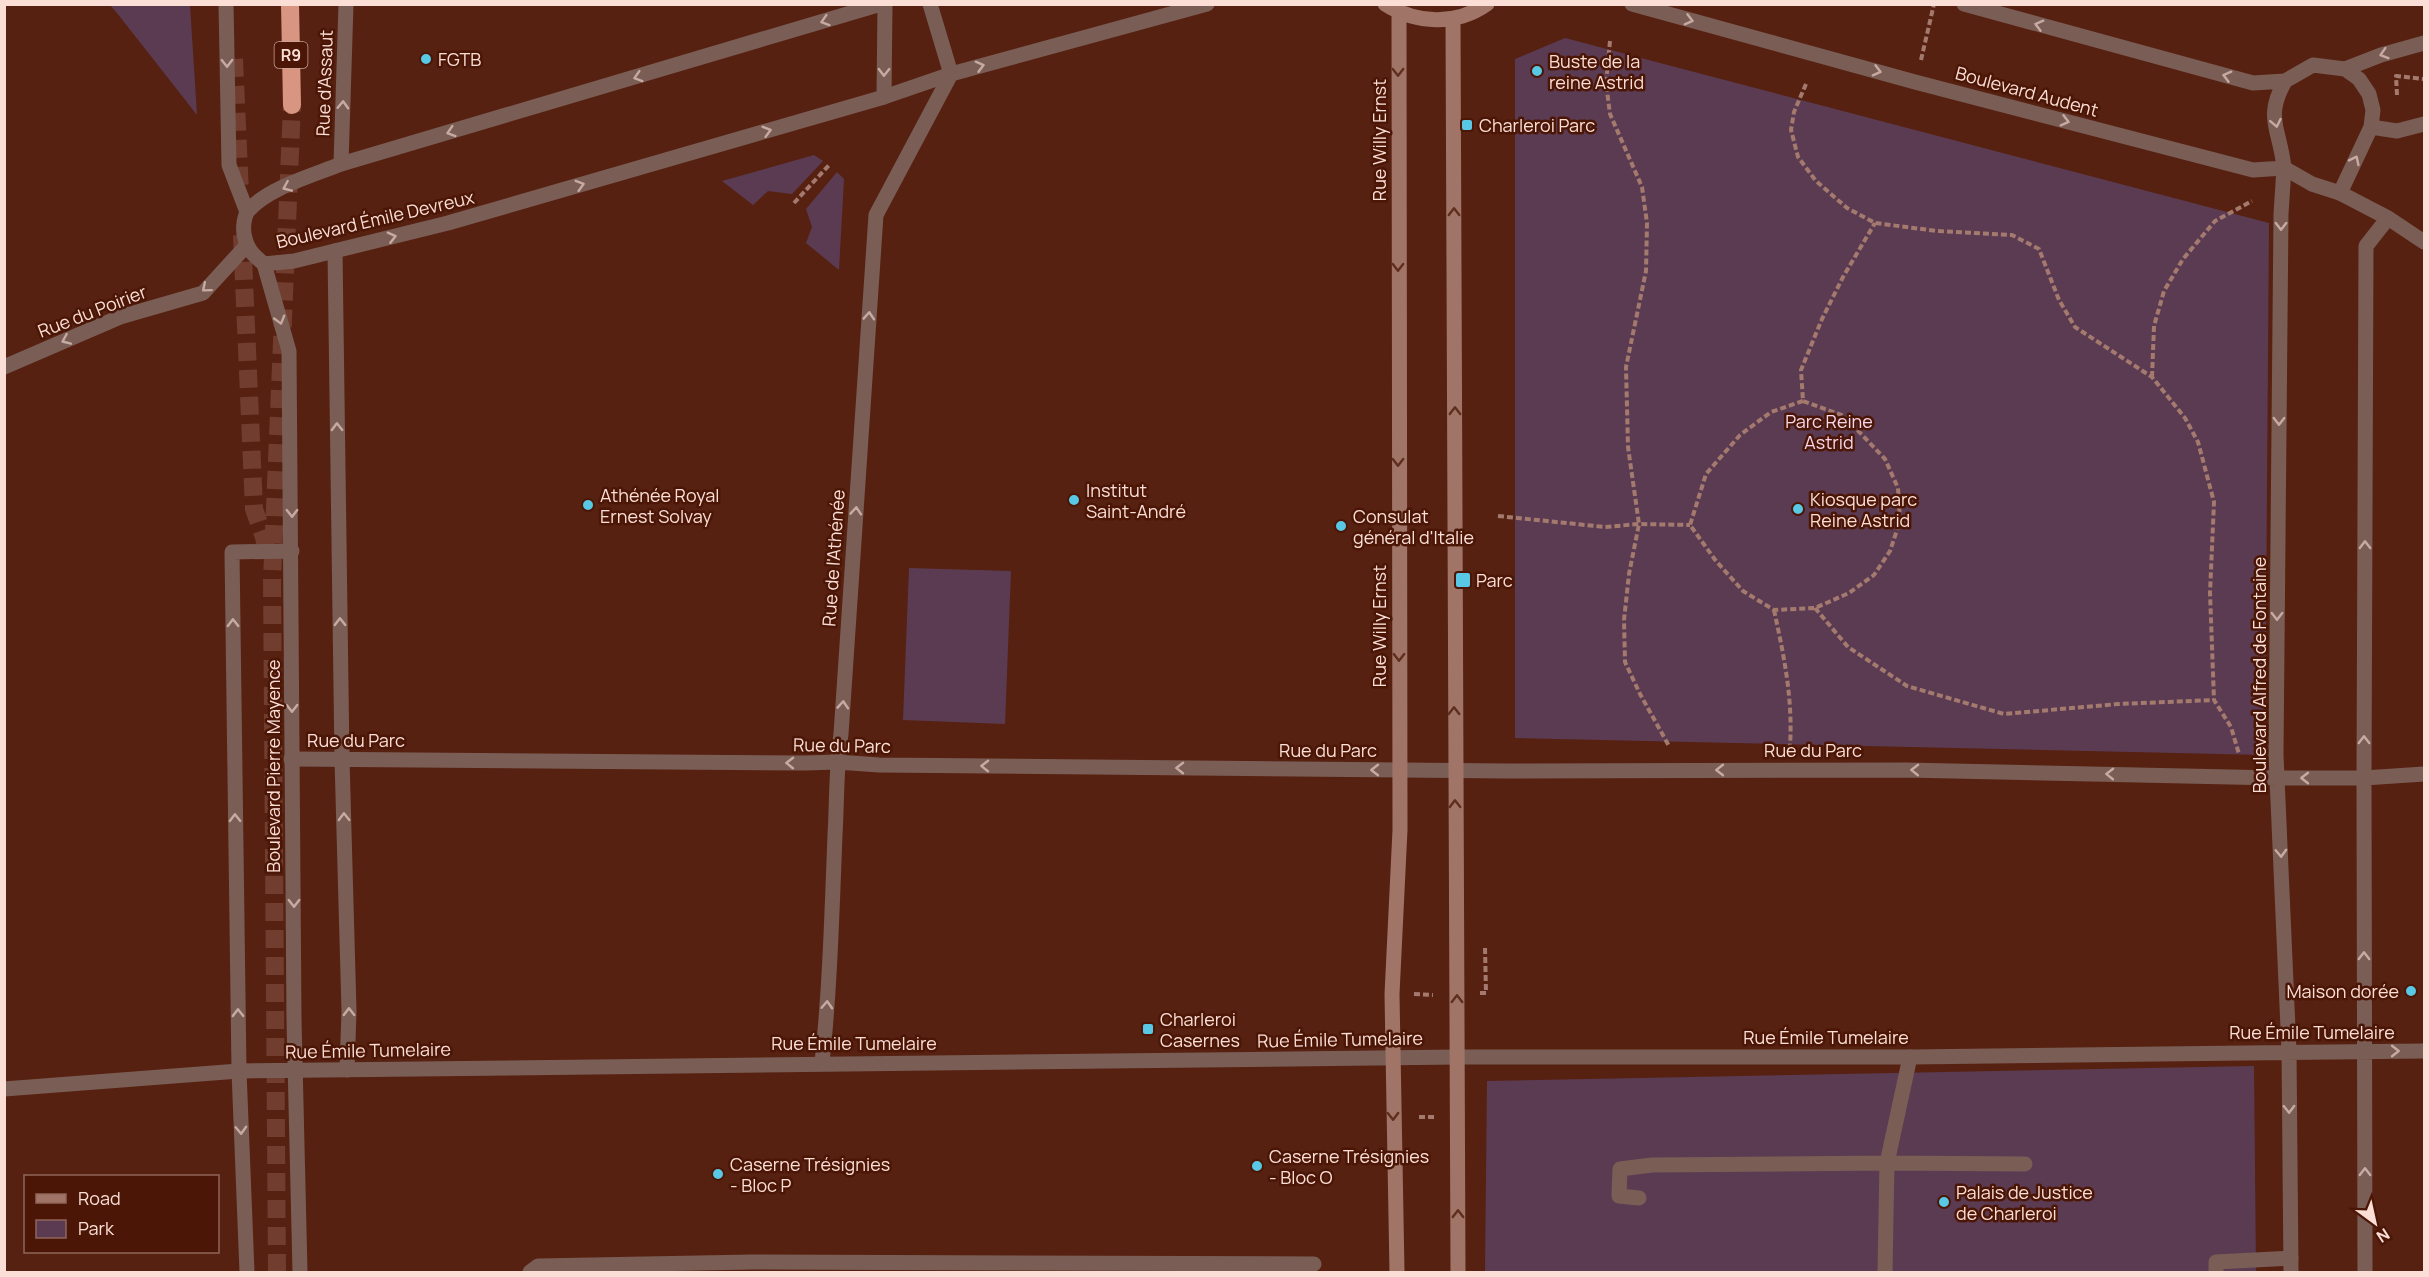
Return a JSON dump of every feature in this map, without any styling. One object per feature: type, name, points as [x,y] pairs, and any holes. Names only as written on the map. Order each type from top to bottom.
[{"type":"highway","name":"R9","points":[[290,4],[292,105]]},
{"type":"main road","points":[[1385,4],[1399,13],[1426,20],[1453,19],[1478,11],[1487,4]]},
{"type":"main road","name":"Rue Willy Ernst","points":[[1397,1272],[1392,994],[1400,830],[1399,13]]},
{"type":"main road","points":[[1453,19],[1454,770],[1458,1272]]},
{"type":"street","points":[[226,4],[229,165],[247,212],[243,229],[246,246]]},
{"type":"street","name":"Rue d'Assaut","points":[[340,164],[346,4]]},
{"type":"street","points":[[247,212],[270,194],[340,164],[883,4],[884,96]]},
{"type":"street","points":[[930,4],[951,74]]},
{"type":"street","name":"Boulevard Émile Devreux","points":[[246,246],[251,254],[264,264],[294,261],[448,223],[884,96],[951,74],[1207,4]]},
{"type":"street","name":"Boulevard Audent","points":[[1632,4],[1916,82],[2253,170],[2284,168]]},
{"type":"street","points":[[1964,4],[2253,83],[2285,81],[2313,65],[2345,69],[2381,55],[2424,43]]},
{"type":"street","points":[[2340,193],[2371,127],[2373,110],[2369,94],[2359,79],[2345,69]]},
{"type":"street","name":"Rue de l'Athénée","points":[[822,1063],[827,1015],[837,762],[841,734],[876,215],[951,74]]},
{"type":"street","name":"Boulevard Alfred de Fontaine","points":[[2285,81],[2274,100],[2273,122],[2281,142],[2284,168],[2281,214],[2276,755],[2289,1051],[2291,1265]]},
{"type":"street","points":[[2371,127],[2397,131],[2424,124]]},
{"type":"street","points":[[2284,168],[2312,184],[2340,193],[2388,218],[2424,242]]},
{"type":"street","points":[[2365,1272],[2366,246],[2388,218]]},
{"type":"street","name":"Rue du Poirier","points":[[4,367],[120,317],[203,293],[246,246]]},
{"type":"street","points":[[335,251],[342,759],[349,1020],[347,1070]]},
{"type":"street","name":"Boulevard Pierre Mayence","points":[[264,264],[289,351],[292,551],[291,759],[300,1272]]},
{"type":"street","points":[[247,1272],[239,1071],[232,552],[292,551]]},
{"type":"street","name":"Rue du Parc","points":[[291,759],[837,762],[879,765],[1399,770],[1906,770],[2278,778],[2364,778],[2424,774]]},
{"type":"street","name":"Rue Émile Tumelaire","points":[[4,1089],[239,1071],[1511,1055],[1910,1057],[2424,1051]]},
{"type":"street","points":[[1885,1272],[1887,1163],[1910,1057]]},
{"type":"street","points":[[1639,1198],[1619,1196],[1620,1169],[1652,1166],[1887,1163],[2025,1164]]},
{"type":"street","points":[[530,1272],[538,1266],[752,1262],[1314,1264]]},
{"type":"street","points":[[2216,1272],[2216,1262],[2291,1265]]},
{"type":"path","points":[[1610,41],[1605,83],[1610,114],[1642,187],[1647,223],[1646,271],[1626,367],[1628,447],[1639,524],[1627,585],[1624,620],[1625,662],[1670,748]]},
{"type":"path","points":[[2397,131],[2396,76],[2424,79]]},
{"type":"path","points":[[1806,84],[1794,112],[1791,130],[1798,157],[1816,181],[1847,208],[1875,223],[1937,231],[2012,236],[2039,249],[2060,300],[2075,327],[2152,376],[2185,418],[2198,442],[2214,502],[2210,593],[2214,700],[2231,727],[2242,763]]},
{"type":"path","points":[[794,202],[830,164]]},
{"type":"path","points":[[2152,376],[2154,326],[2164,291],[2183,259],[2215,221],[2252,201]]},
{"type":"path","points":[[1803,401],[1802,370],[1822,319],[1842,277],[1875,223]]},
{"type":"path","points":[[1803,401],[1844,416],[1885,459],[1898,488],[1900,521],[1890,551],[1874,575],[1849,593],[1815,608],[1774,610],[1743,591],[1716,561],[1690,525],[1706,474],[1740,435],[1771,412],[1803,401]]},
{"type":"path","points":[[1498,516],[1605,527],[1639,524],[1690,525]]},
{"type":"path","points":[[1815,608],[1848,647],[1907,686],[2004,714],[2118,704],[2214,700]]},
{"type":"path","points":[[1774,610],[1789,681],[1792,717],[1789,751]]},
{"type":"path","points":[[1472,993],[1486,993],[1485,947]]},
{"type":"path","points":[[1393,1118],[1457,1116]]},
{"type":"green space","points":[[110,5],[190,5],[197,115],[117,13]]},
{"type":"green space","name":"Parc Reine Astrid","points":[[1565,38],[2269,223],[2265,755],[1515,738],[1515,59]]},
{"type":"green space","points":[[814,155],[823,161],[792,194],[768,191],[753,205],[722,181]]},
{"type":"green space","points":[[837,172],[844,179],[839,270],[806,243],[812,227],[806,209]]},
{"type":"green space","points":[[909,568],[1011,571],[1005,724],[903,720]]},
{"type":"green space","points":[[2254,1066],[2256,1272],[1485,1272],[1487,1081]]},
{"type":"tunnel","points":[[234,59],[240,193]]},
{"type":"tunnel","points":[[277,1272],[272,579],[292,105]]},
{"type":"tunnel","points":[[242,235],[254,509],[267,553]]},
{"type":"place","name":"FGTB","points":[[426,59]]},
{"type":"place","name":"Buste de la reine Astrid","points":[[1537,71]]},
{"type":"place","name":"Charleroi Parc","points":[[1467,125]]},
{"type":"place","name":"Institut Saint-André","points":[[1074,500]]},
{"type":"place","name":"Athénée Royal Ernest Solvay","points":[[588,505]]},
{"type":"place","name":"Kiosque parc Reine Astrid","points":[[1798,509]]},
{"type":"place","name":"Consulat général d'Italie","points":[[1341,526]]},
{"type":"place","name":"Parc","points":[[1463,580]]},
{"type":"place","name":"Maison dorée","points":[[2411,991]]},
{"type":"place","name":"Charleroi Casernes","points":[[1148,1029]]},
{"type":"place","name":"Caserne Trésignies - Bloc O","points":[[1257,1166]]},
{"type":"place","name":"Caserne Trésignies - Bloc P","points":[[718,1174]]},
{"type":"place","name":"Palais de Justice de Charleroi","points":[[1944,1202]]}]
